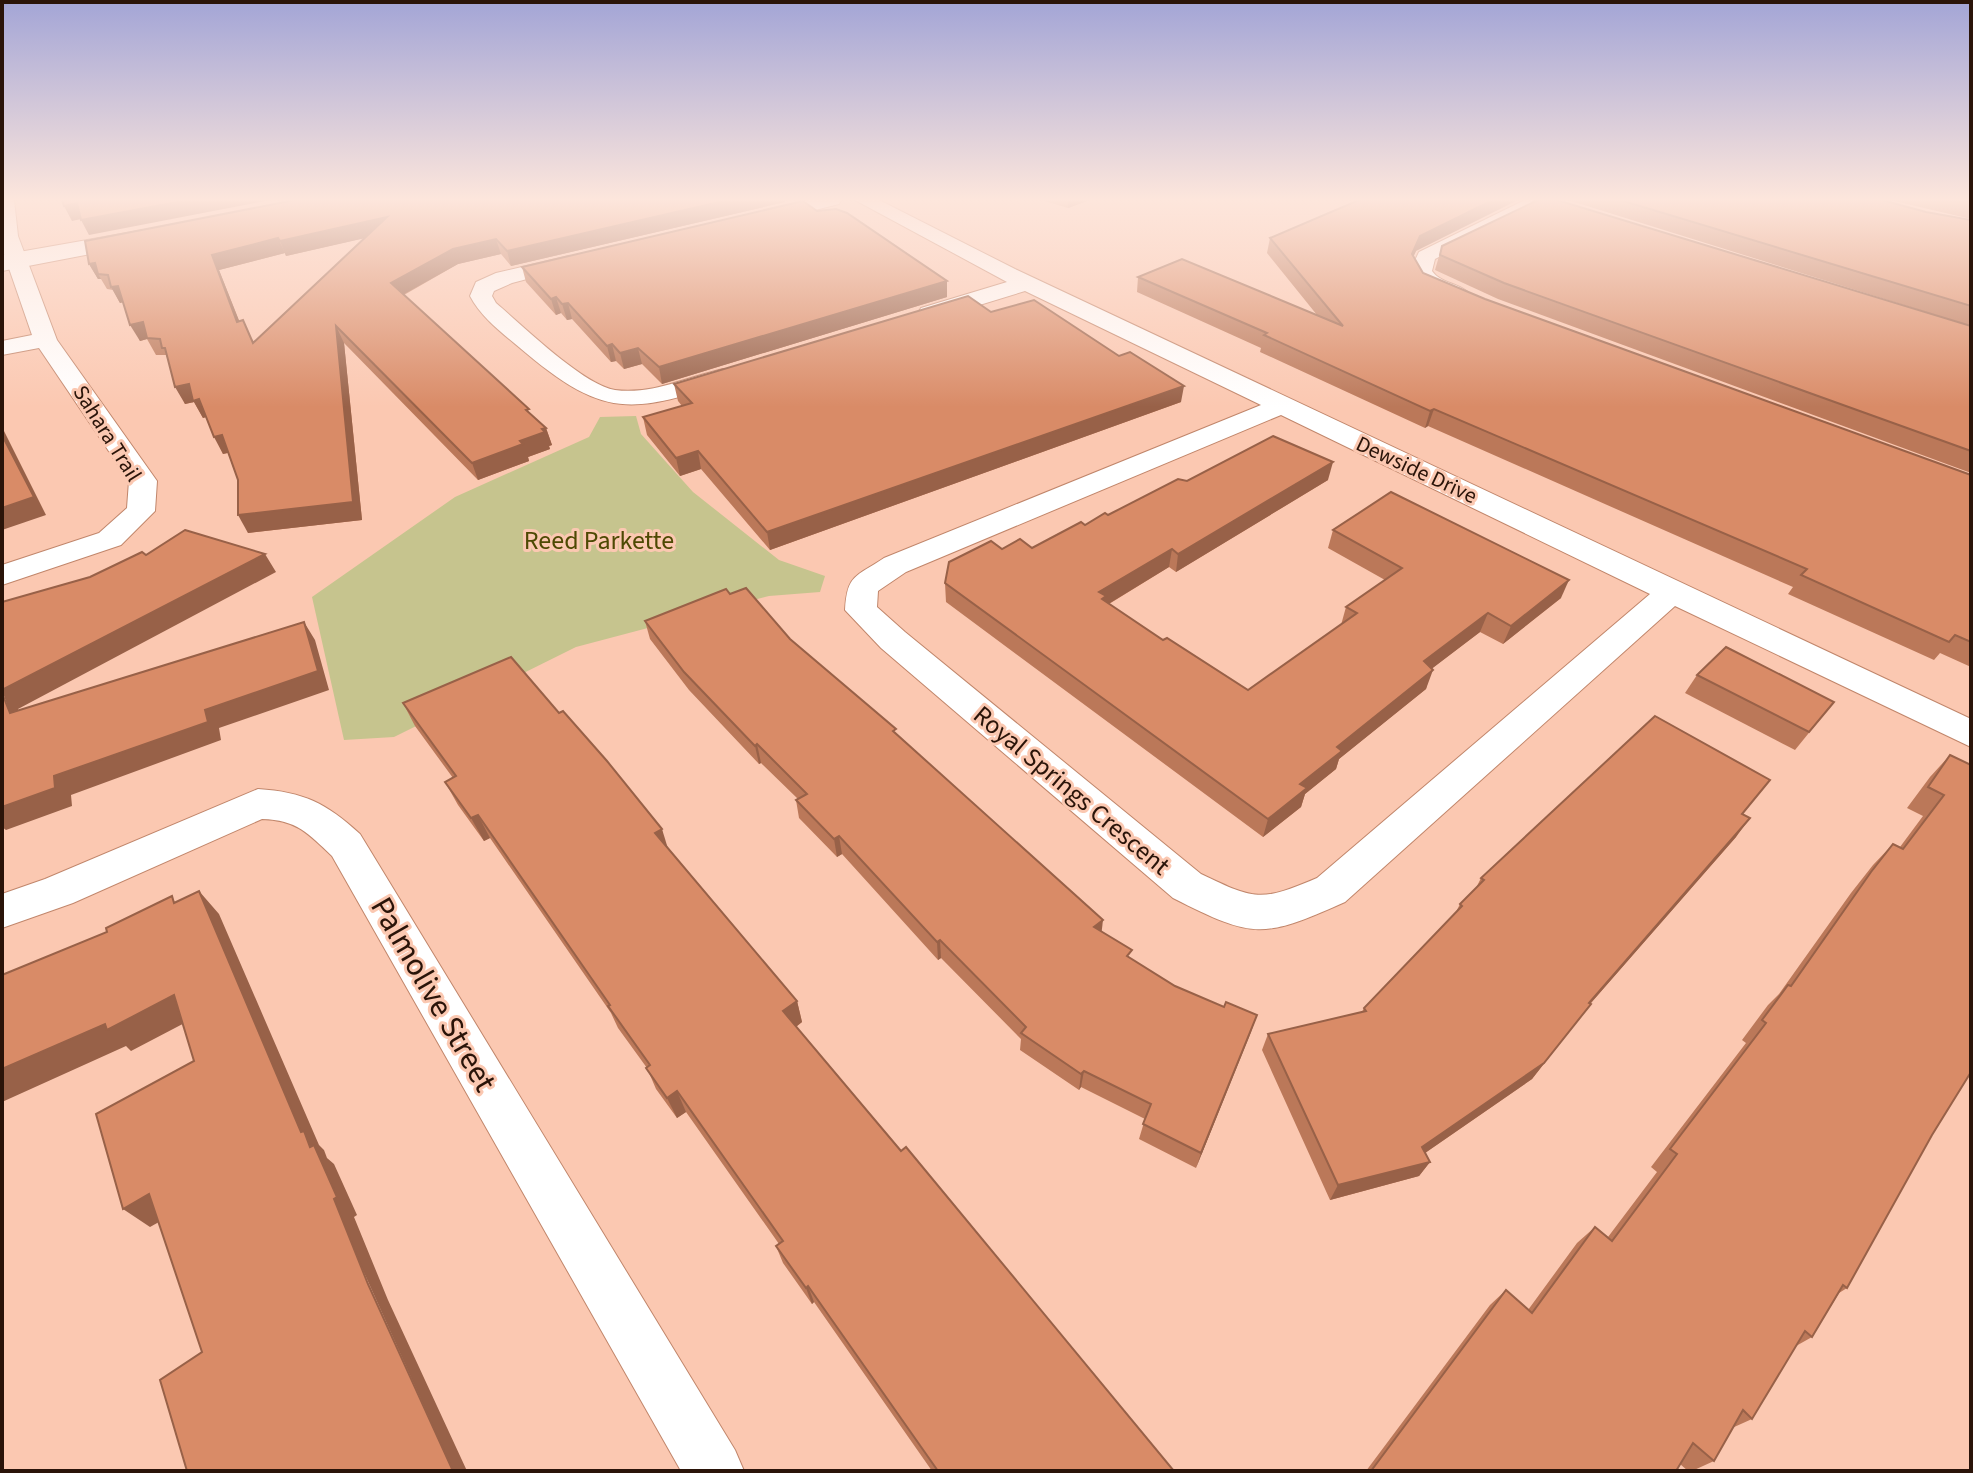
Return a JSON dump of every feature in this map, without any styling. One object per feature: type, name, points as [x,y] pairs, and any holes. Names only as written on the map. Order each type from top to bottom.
[{"type":"street","name":"Sahara Trail","points":[[2,575],[110,539],[141,511],[143,481],[45,340],[13,269]]},
{"type":"street","points":[[542,269],[504,278],[484,287],[481,296],[487,307],[587,389],[612,397],[664,394],[740,371]]},
{"type":"street","name":"Dewside Drive","points":[[999,269],[1971,734]]},
{"type":"street","points":[[1422,269],[1429,282],[1477,302]]},
{"type":"street","points":[[908,320],[1027,283]]},
{"type":"street","points":[[2,348],[45,340]]},
{"type":"street","name":"Royal Springs Crescent","points":[[1283,405],[895,565],[862,587],[861,610],[893,640],[1187,886],[1239,912],[1281,912],[1331,890],[1672,591]]},
{"type":"street","name":"Palmolive Street","points":[[2,911],[59,891],[258,804],[293,804],[321,822],[346,845],[714,1471]]},
{"type":"green space","name":"Reed Parkette","points":[[636,416],[641,434],[693,492],[779,560],[825,576],[820,592],[769,596],[576,647],[394,737],[344,740],[312,597],[455,497],[589,437],[600,417]]},
{"type":"building","points":[[97,269],[217,269],[237,322],[243,320],[253,343],[332,269],[417,269],[391,283],[529,409],[526,410],[546,428],[542,429],[545,432],[520,441],[523,444],[472,463],[336,326],[353,502],[238,515],[238,480],[222,435],[214,437],[199,399],[193,401],[189,384],[175,387],[160,339],[147,338],[143,322],[130,325],[118,286],[111,287],[108,275],[98,274]]},
{"type":"building","points":[[524,269],[929,269],[947,281],[659,367],[638,348],[620,353],[612,344],[607,346],[568,303],[562,304],[556,297],[551,299]]},
{"type":"building","points":[[1158,269],[1205,269],[1343,326],[1296,269],[1421,269],[1423,273],[1485,299],[1971,475],[1971,642],[1955,635],[1949,642],[1801,575],[1807,569],[1434,409],[1430,411],[1264,335],[1267,333],[1138,277]]},
{"type":"building","points":[[1471,269],[1783,269],[1971,326],[1971,451]]},
{"type":"building","points":[[1848,269],[1971,269],[1971,306]]},
{"type":"building","points":[[968,296],[991,312],[1034,300],[1119,356],[1130,352],[1184,386],[767,532],[698,451],[676,458],[643,417],[692,403],[674,384]]},
{"type":"building","points":[[2,435],[34,497],[2,508]]},
{"type":"building","points":[[1273,436],[1333,462],[1178,554],[1172,549],[1099,592],[1106,596],[1102,599],[1163,640],[1167,638],[1248,690],[1357,613],[1346,607],[1402,568],[1333,530],[1391,492],[1569,580],[1511,626],[1488,613],[1424,661],[1433,670],[1337,747],[1342,751],[1300,784],[1307,788],[1268,819],[945,583],[949,562],[991,541],[1002,549],[1020,539],[1032,548],[1081,522],[1085,525],[1105,513],[1108,515],[1178,479],[1187,481]]},
{"type":"building","points":[[185,530],[265,554],[2,690],[2,602],[90,577],[142,552],[146,555]]},
{"type":"building","points":[[746,588],[790,639],[896,729],[893,731],[1103,920],[1094,927],[1132,950],[1127,956],[1175,986],[1224,1007],[1226,1002],[1257,1015],[1201,1153],[1143,1124],[1151,1104],[1084,1071],[1081,1074],[1021,1033],[1026,1027],[940,940],[937,942],[839,836],[834,839],[796,800],[807,794],[757,744],[755,746],[684,672],[645,621],[726,589],[730,594]]},
{"type":"building","points":[[304,622],[318,671],[205,710],[208,722],[54,776],[55,788],[2,807],[2,693],[10,713]]},
{"type":"building","points":[[1726,647],[1834,702],[1809,732],[1697,675]]},
{"type":"building","points":[[511,657],[559,713],[563,711],[607,761],[662,829],[655,833],[797,1001],[783,1011],[901,1151],[906,1147],[1174,1471],[938,1471],[808,1286],[806,1288],[776,1246],[783,1241],[677,1091],[667,1098],[646,1068],[650,1065],[610,1005],[478,815],[471,818],[445,782],[456,776],[403,703]]},
{"type":"building","points":[[1655,716],[1770,780],[1742,814],[1750,818],[1589,1003],[1544,1063],[1422,1147],[1430,1162],[1338,1185],[1268,1034],[1366,1011],[1364,1008],[1462,906],[1460,904],[1484,880],[1481,878]]},
{"type":"building","points":[[1950,755],[1971,765],[1971,1072],[1932,1135],[1847,1288],[1843,1285],[1812,1337],[1805,1331],[1752,1419],[1743,1410],[1714,1461],[1693,1443],[1676,1471],[1371,1471],[1506,1290],[1532,1313],[1595,1227],[1612,1241],[1677,1154],[1670,1149],[1766,1023],[1762,1020],[1788,985],[1791,986],[1871,872],[1893,844],[1903,849],[1944,795],[1928,787]]},
{"type":"building","points":[[199,891],[301,1132],[304,1131],[310,1147],[314,1145],[337,1197],[334,1199],[368,1284],[453,1471],[187,1471],[160,1380],[202,1352],[149,1194],[123,1209],[96,1114],[194,1061],[174,995],[107,1030],[105,1024],[2,1069],[2,975],[107,932],[106,928],[172,896],[174,903]]}]
